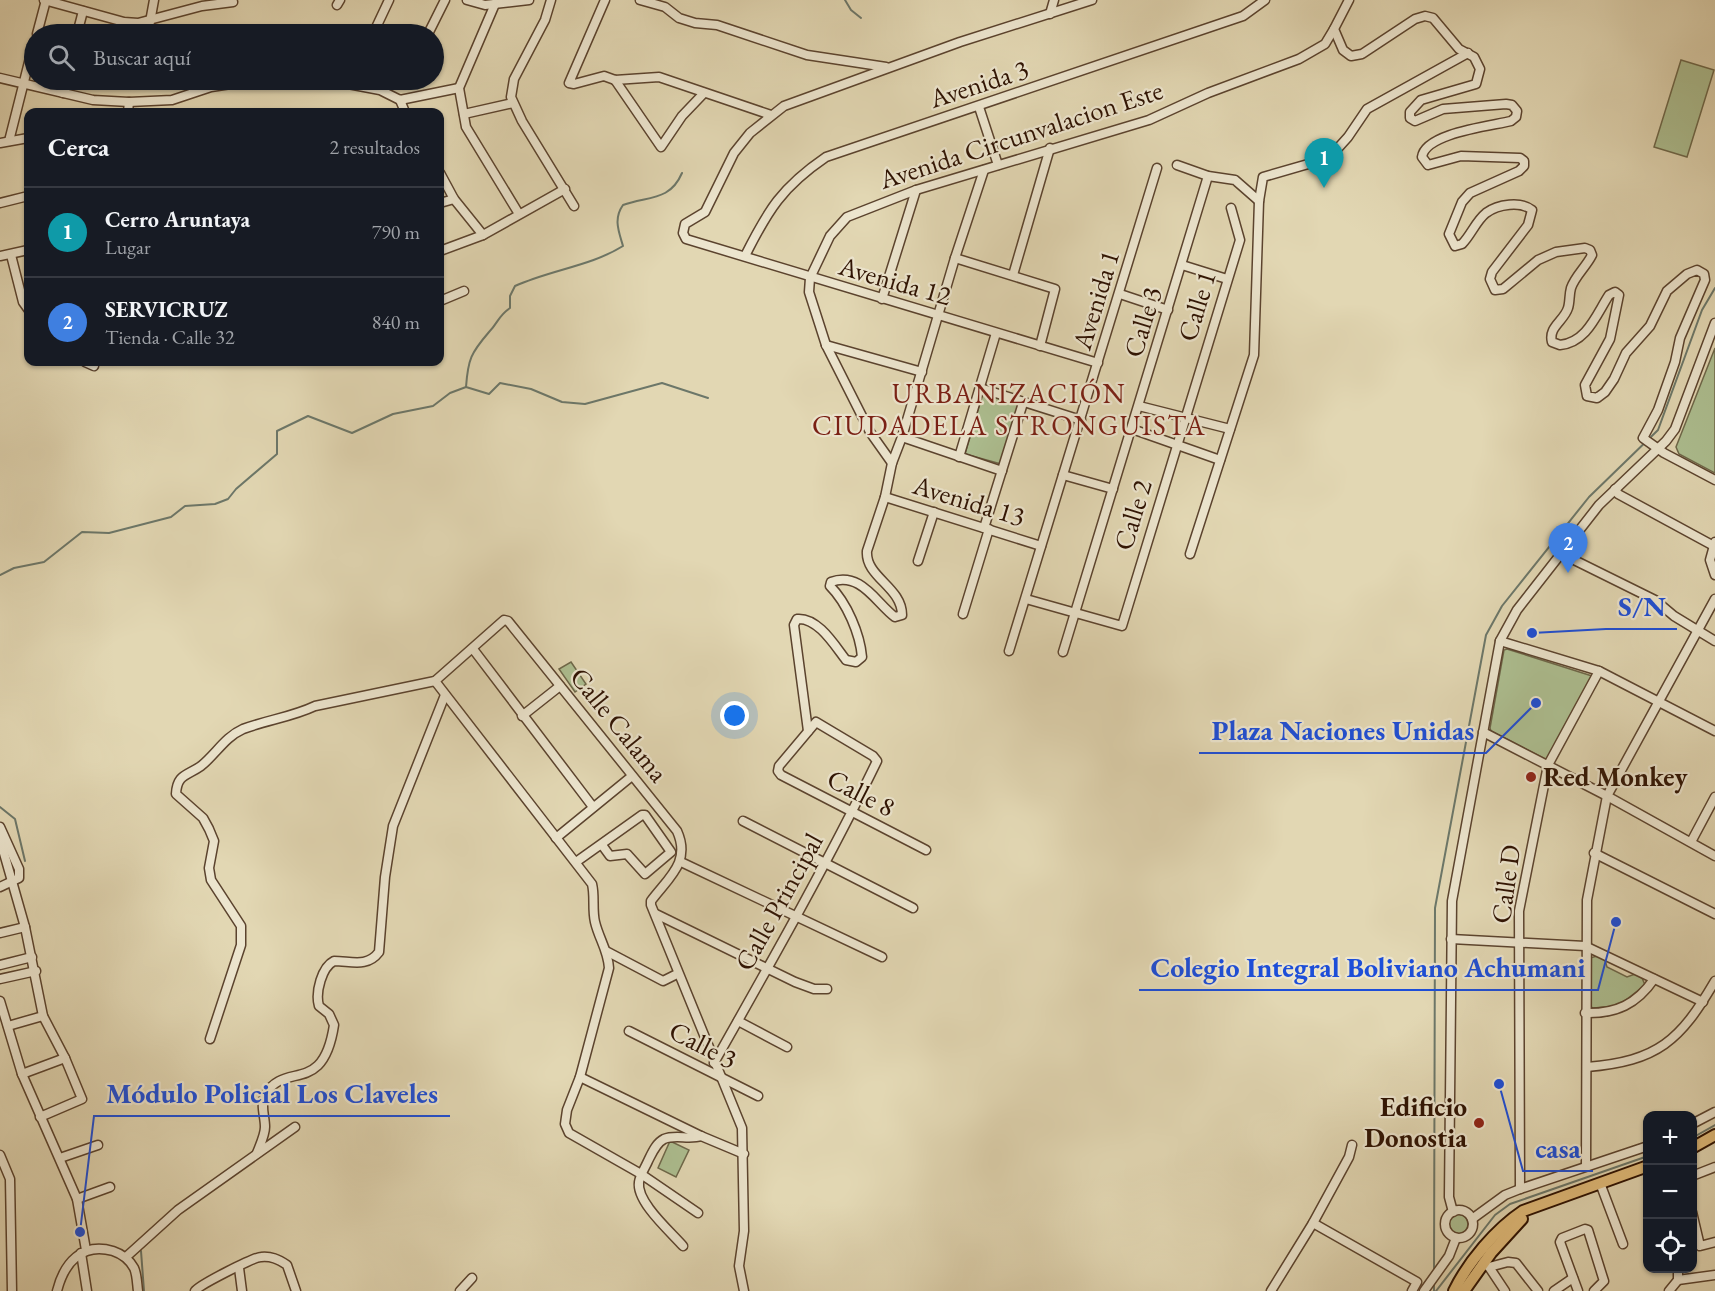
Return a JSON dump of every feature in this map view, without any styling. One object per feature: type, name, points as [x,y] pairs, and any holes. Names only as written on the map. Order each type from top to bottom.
[{"type":"main road","points":[[1697,1145],[1715,1135]]},
{"type":"main road","points":[[1460,1290],[1516,1224],[1539,1206],[1643,1167]]},
{"type":"street","points":[[39,24],[45,0],[124,22],[150,22],[192,5],[233,2]]},
{"type":"street","points":[[150,22],[154,0]]},
{"type":"street","points":[[378,24],[389,0]]},
{"type":"street","points":[[433,24],[444,0]]},
{"type":"street","points":[[467,0],[498,3],[529,0]]},
{"type":"street","points":[[552,0],[545,20],[514,80],[511,97],[574,206]]},
{"type":"street","points":[[605,0],[569,82],[574,84],[604,76],[615,80],[658,77],[771,115],[811,94],[1092,0]]},
{"type":"street","points":[[640,0],[665,7],[679,18],[695,23],[717,25],[807,55],[889,67]]},
{"type":"street","points":[[1050,14],[1054,0]]},
{"type":"street","name":"Avenida 3","points":[[745,256],[780,195],[799,176],[826,157],[1243,16],[1265,0]]},
{"type":"street","name":"Avenida Circunvalacion Este","points":[[810,278],[830,236],[847,217],[916,190],[1149,120],[1208,93],[1282,67],[1325,44],[1349,0]]},
{"type":"street","points":[[498,3],[459,88],[466,127],[519,214]]},
{"type":"street","points":[[80,24],[83,11]]},
{"type":"street","points":[[1334,29],[1343,50],[1351,56],[1362,54],[1415,19],[1425,16],[1433,18],[1459,48],[1474,57],[1480,69],[1476,84],[1421,99],[1410,112],[1410,118],[1415,121],[1443,109],[1506,104],[1512,105],[1517,111],[1516,117],[1511,121],[1459,132],[1432,142],[1422,152],[1422,157],[1428,165],[1461,156],[1520,158],[1524,161],[1524,166],[1519,171],[1470,193],[1462,202],[1449,234],[1455,246],[1462,244],[1485,214],[1494,209],[1515,204],[1526,205],[1532,210],[1528,225],[1492,272],[1490,279],[1494,290],[1503,289],[1538,260],[1556,252],[1585,248],[1590,250],[1592,255],[1571,288],[1568,308],[1550,336],[1552,342],[1560,345],[1579,338],[1596,320],[1609,295],[1615,292],[1619,295],[1610,339],[1585,385],[1587,396],[1597,398],[1605,392],[1626,353],[1650,326],[1667,291],[1687,274],[1697,270],[1704,274],[1705,280],[1680,338],[1675,362],[1658,410],[1643,438],[1655,448],[1715,480]]},
{"type":"street","points":[[1190,554],[1254,354],[1259,201],[1263,177],[1329,158],[1348,137],[1367,109],[1468,54]]},
{"type":"street","points":[[0,78],[24,84],[4,142],[24,139]]},
{"type":"street","points":[[615,80],[661,147],[682,116],[704,93]]},
{"type":"street","points":[[380,90],[400,100],[459,88]]},
{"type":"street","points":[[50,90],[93,100],[129,102],[172,99],[201,90]]},
{"type":"street","points":[[400,100],[403,108]]},
{"type":"street","points":[[128,108],[129,102]]},
{"type":"street","points":[[464,114],[513,103]]},
{"type":"street","points":[[979,107],[998,165]]},
{"type":"street","name":"Avenida 12","points":[[771,115],[734,153],[705,212],[686,224],[683,233],[686,239],[1098,363]]},
{"type":"street","points":[[1013,275],[1050,148]]},
{"type":"street","points":[[1177,165],[1209,176],[1234,180],[1259,201]]},
{"type":"street","name":"Avenida 1","points":[[1009,651],[1157,168]]},
{"type":"street","points":[[808,731],[794,625],[797,619],[804,619],[822,630],[846,660],[856,662],[862,657],[855,631],[846,610],[830,586],[831,582],[846,580],[862,585],[878,598],[885,610],[895,617],[902,615],[898,598],[866,560],[885,497],[892,464],[984,170]]},
{"type":"street","name":"Calle 3","points":[[1063,652],[1209,176]]},
{"type":"street","points":[[444,180],[454,199],[483,235]]},
{"type":"street","points":[[444,250],[483,235],[565,189]]},
{"type":"street","points":[[882,299],[916,190]]},
{"type":"street","points":[[0,203],[24,197]]},
{"type":"street","points":[[444,201],[454,199]]},
{"type":"street","name":"Calle 1","points":[[1184,416],[1240,240],[1231,208]]},
{"type":"street","points":[[0,256],[24,251]]},
{"type":"street","points":[[11,255],[24,303]]},
{"type":"street","points":[[955,258],[1055,289],[1040,346]]},
{"type":"street","points":[[1182,265],[1227,279]]},
{"type":"street","points":[[810,278],[809,291],[826,345],[870,432],[892,464]]},
{"type":"street","points":[[444,299],[464,291]]},
{"type":"street","points":[[1120,294],[1168,310]]},
{"type":"street","points":[[1453,1212],[1449,1197],[1452,901],[1500,641],[1517,610],[1599,505],[1676,429],[1715,323]]},
{"type":"street","points":[[959,457],[996,333]]},
{"type":"street","points":[[826,345],[922,372]]},
{"type":"street","points":[[980,388],[1081,420]]},
{"type":"street","points":[[963,614],[1023,403]]},
{"type":"street","points":[[1139,406],[1230,429]]},
{"type":"street","name":"Calle 2","points":[[1075,613],[1122,626],[1184,416]]},
{"type":"street","points":[[1132,429],[1220,460]]},
{"type":"street","points":[[902,438],[1002,471]]},
{"type":"street","points":[[1063,475],[1113,489]]},
{"type":"street","points":[[1615,489],[1618,494],[1714,543],[1710,560],[1715,575]]},
{"type":"street","name":"Avenida 13","points":[[885,497],[1041,546]]},
{"type":"street","points":[[918,561],[934,512]]},
{"type":"street","points":[[1562,554],[1655,600],[1697,631],[1715,641]]},
{"type":"street","points":[[1026,599],[1075,613]]},
{"type":"street","points":[[1586,1166],[1585,946],[1587,900],[1594,853],[1607,795],[1715,599]]},
{"type":"street","name":"Calle Calama","points":[[473,649],[504,621],[508,621],[677,831],[682,843],[681,862]]},
{"type":"street","points":[[1500,641],[1599,671],[1715,730]]},
{"type":"street","points":[[210,1039],[241,945],[241,926],[238,917],[231,913],[211,880],[209,868],[214,841],[209,829],[203,818],[176,794],[177,782],[184,774],[201,766],[213,752],[243,729],[297,714],[315,706],[435,681],[473,649],[593,807]]},
{"type":"street","name":"Calle D","points":[[1520,1188],[1519,911],[1548,765],[1599,671]]},
{"type":"street","points":[[435,681],[588,878],[593,888],[593,910],[597,931],[608,952],[609,968],[602,1002],[580,1077],[567,1110],[566,1124],[569,1133],[641,1174],[698,1213]]},
{"type":"street","points":[[522,716],[560,686]]},
{"type":"street","points":[[257,1154],[265,1128],[262,1108],[265,1095],[276,1084],[290,1077],[308,1073],[324,1059],[334,1025],[328,1014],[319,1006],[316,990],[328,966],[334,961],[364,962],[374,958],[378,952],[385,877],[393,826],[445,695]]},
{"type":"street","name":"Calle Principal","points":[[714,1064],[825,864],[877,761],[816,722],[808,731]]},
{"type":"street","name":"Calle 8","points":[[808,731],[778,771],[852,813],[926,850]]},
{"type":"street","points":[[1483,732],[1607,795],[1715,856]]},
{"type":"street","points":[[556,838],[632,776]]},
{"type":"street","points":[[1691,842],[1715,797]]},
{"type":"street","points":[[577,864],[604,848],[642,815],[671,849],[668,855],[645,874],[627,854],[610,856],[604,848]]},
{"type":"street","points":[[744,821],[913,908]]},
{"type":"street","points":[[0,826],[19,869],[19,878],[13,883],[0,887]]},
{"type":"street","points":[[0,839],[36,971],[43,1016],[65,1058],[82,1099],[40,1117]]},
{"type":"street","points":[[1594,853],[1715,914]]},
{"type":"street","points":[[744,1291],[739,1266],[744,1232],[742,1128],[677,974],[651,901],[681,862],[882,957]]},
{"type":"street","points":[[656,914],[806,987],[828,989]]},
{"type":"street","points":[[0,933],[25,927]]},
{"type":"street","points":[[1451,939],[1585,946],[1703,1002]]},
{"type":"street","points":[[608,952],[663,981],[677,974]]},
{"type":"street","points":[[0,966],[32,957]]},
{"type":"street","points":[[0,979],[36,971]]},
{"type":"street","points":[[1585,1013],[1602,1014],[1618,1010],[1639,998],[1654,979]]},
{"type":"street","points":[[1587,1067],[1615,1065],[1642,1057],[1667,1044],[1687,1025],[1715,981]]},
{"type":"street","points":[[0,1001],[22,1074],[77,1199],[87,1291]]},
{"type":"street","points":[[8,1026],[43,1016]]},
{"type":"street","points":[[738,1021],[787,1047]]},
{"type":"street","name":"Calle 3","points":[[629,1031],[758,1096]]},
{"type":"street","points":[[22,1074],[65,1058]]},
{"type":"street","points":[[580,1077],[701,1136],[744,1154]]},
{"type":"street","points":[[1697,1121],[1715,1112]]},
{"type":"street","points":[[126,1257],[178,1210],[295,1128]]},
{"type":"street","points":[[683,1246],[641,1197],[639,1183],[652,1152],[661,1141],[671,1137],[694,1139],[701,1136]]},
{"type":"street","points":[[60,1158],[98,1145]]},
{"type":"street","points":[[1274,1290],[1349,1157],[1352,1145]]},
{"type":"street","points":[[1472,1219],[1464,1212],[1453,1212],[1447,1218],[1446,1226],[1449,1234],[1456,1238],[1464,1237],[1470,1232],[1472,1219],[1505,1195],[1520,1188],[1643,1147]]},
{"type":"street","points":[[0,1155],[10,1179],[12,1291]]},
{"type":"street","points":[[1697,1174],[1715,1167]]},
{"type":"street","points":[[1600,1183],[1623,1244]]},
{"type":"street","points":[[77,1199],[110,1187]]},
{"type":"street","points":[[1694,1219],[1701,1246],[1715,1242]]},
{"type":"street","points":[[1313,1223],[1417,1282],[1412,1291]]},
{"type":"street","points":[[1578,1291],[1561,1239],[1586,1229],[1604,1281],[1594,1291]]},
{"type":"street","points":[[1424,1291],[1449,1256],[1456,1238]]},
{"type":"street","points":[[57,1291],[65,1267],[84,1252],[109,1250],[126,1257],[135,1269],[138,1291]]},
{"type":"street","points":[[195,1291],[200,1284],[239,1268],[247,1260],[258,1257],[278,1259],[287,1265],[296,1291]]},
{"type":"street","points":[[1483,1263],[1505,1291]]},
{"type":"street","points":[[1483,1263],[1516,1263],[1538,1291]]},
{"type":"street","points":[[239,1268],[242,1291]]},
{"type":"street","points":[[1669,1291],[1678,1280],[1678,1273]]},
{"type":"street","points":[[1678,1280],[1715,1275]]},
{"type":"street","points":[[460,1291],[472,1278]]},
{"type":"street","points":[[1554,1291],[1573,1278]]},
{"type":"green space","points":[[1681,60],[1714,70],[1687,157],[1654,147]]},
{"type":"green space","points":[[1715,348],[1715,473],[1679,454],[1676,447]]},
{"type":"green space","points":[[983,393],[1019,403],[1001,464],[965,454]]},
{"type":"green space","points":[[1507,649],[1592,676],[1548,758],[1545,759],[1491,731],[1504,650]]},
{"type":"green space","points":[[571,662],[586,684],[575,692],[559,669]]},
{"type":"green space","points":[[1597,956],[1605,960],[1607,967],[1627,977],[1635,974],[1642,978],[1645,985],[1618,1006],[1593,1008],[1590,1006],[1590,958]]},
{"type":"green space","points":[[670,1141],[689,1150],[676,1177],[658,1168]]},
{"type":"green space","points":[[1458,1214],[1465,1217],[1468,1224],[1465,1231],[1458,1234],[1451,1231],[1448,1224],[1451,1217]]},
{"type":"waterway","points":[[845,0],[851,10],[861,18]]},
{"type":"waterway","points":[[466,387],[472,357],[500,317],[510,308],[510,296],[515,286],[598,258],[623,246],[618,220],[623,205],[665,193],[677,182],[682,173]]},
{"type":"waterway","points":[[1434,1272],[1435,908],[1486,635],[1502,606],[1589,497],[1658,430],[1702,310],[1715,288]]},
{"type":"waterway","points":[[0,575],[14,568],[44,562],[82,532],[109,533],[171,517],[185,506],[215,504],[228,499],[236,489],[277,454],[277,431],[308,416],[352,433],[393,414],[433,406],[450,393],[466,387],[489,394],[500,383],[531,389],[562,402],[585,404],[662,383],[708,398]]},
{"type":"waterway","points":[[0,807],[15,819],[25,861]]},
{"type":"waterway","points":[[1697,1135],[1715,1125]]},
{"type":"waterway","points":[[1436,1291],[1495,1215],[1510,1204],[1643,1158]]},
{"type":"waterway","points":[[141,1251],[144,1291]]},
{"type":"waterway","points":[[1434,1284],[1434,1291]]},
{"type":"place","name":"Cerro Aruntaya","points":[[1324,188]]},
{"type":"place","name":"SERVICRUZ","points":[[1568,573]]},
{"type":"place","name":"S/N","points":[[1532,633]]},
{"type":"place","name":"Plaza Naciones Unidas","points":[[1536,703]]},
{"type":"place","name":"Red Monkey","points":[[1531,777]]},
{"type":"place","name":"Colegio Integral Boliviano Achumani","points":[[1616,922]]},
{"type":"place","name":"casa","points":[[1499,1084]]},
{"type":"place","name":"Edificio Donostia","points":[[1479,1123]]},
{"type":"place","name":"Módulo Policial Los Claveles","points":[[80,1232]]},
{"type":"district","name":"URBANIZACIÓN CIUDADELA STRONGUISTA","points":[[1009,409]]}]
